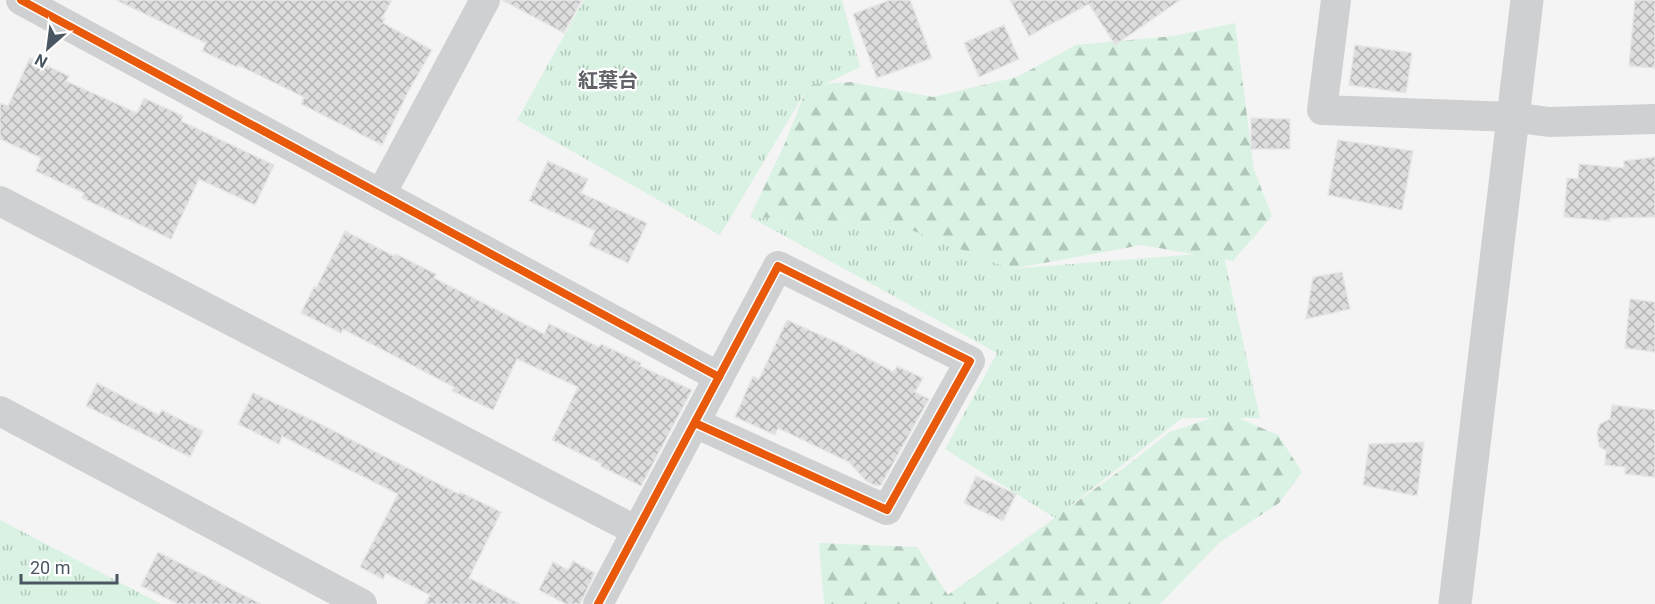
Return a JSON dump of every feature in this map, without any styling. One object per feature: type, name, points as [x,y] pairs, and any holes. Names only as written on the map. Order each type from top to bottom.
[{"type":"street","points":[[21,0],[719,377]]},
{"type":"street","points":[[1336,0],[1322,110],[1513,117],[1549,122],[1655,119]]},
{"type":"street","points":[[1455,604],[1527,0]]},
{"type":"street","points":[[381,194],[475,3]]},
{"type":"street","points":[[0,201],[637,531]]},
{"type":"street","points":[[598,604],[778,266],[970,361],[887,510],[695,423]]},
{"type":"street","points":[[0,411],[362,604]]},
{"type":"green space","points":[[584,0],[842,0],[860,67],[804,94],[720,235],[517,120]]},
{"type":"green space","points":[[1235,23],[1254,170],[1272,216],[1233,261],[1142,245],[1011,269],[896,224],[750,217],[785,143],[808,85],[850,82],[933,97],[1017,77],[1076,45],[1174,36]]},
{"type":"green space","points":[[750,217],[896,224],[1011,269],[1223,252],[1260,418],[1182,418],[1055,518],[945,449],[997,353]]},
{"type":"green space","points":[[1227,413],[1278,435],[1302,472],[1279,503],[1220,542],[1160,604],[824,604],[819,543],[917,547],[948,595],[1170,432]]},
{"type":"green space","points":[[0,520],[161,604],[0,604]]},
{"type":"building","points":[[116,0],[392,0],[382,18],[385,19],[383,23],[432,50],[382,145],[301,104],[304,97],[238,65],[237,67],[202,51],[206,43]]},
{"type":"building","points":[[502,0],[582,0],[564,33]]},
{"type":"building","points":[[890,0],[910,0],[932,58],[877,78],[853,14]]},
{"type":"building","points":[[1010,0],[1180,0],[1115,45],[1089,4],[1029,36]]},
{"type":"building","points":[[1635,0],[1655,0],[1655,68],[1629,66]]},
{"type":"building","points":[[1004,25],[1019,59],[979,77],[964,43]]},
{"type":"building","points":[[1355,45],[1412,53],[1406,93],[1349,85]]},
{"type":"building","points":[[30,58],[69,76],[66,81],[137,113],[144,98],[183,116],[181,121],[274,165],[255,205],[199,179],[171,239],[82,198],[84,193],[36,171],[41,158],[0,139],[0,103],[8,106]]},
{"type":"building","points":[[1251,118],[1290,119],[1290,149],[1251,149]]},
{"type":"building","points":[[1338,140],[1413,151],[1402,210],[1328,195]]},
{"type":"building","points":[[1655,157],[1655,217],[1610,218],[1610,221],[1564,217],[1567,178],[1578,179],[1579,164],[1624,168],[1624,161]]},
{"type":"building","points":[[548,161],[588,179],[581,193],[647,223],[628,263],[589,245],[595,231],[529,201]]},
{"type":"building","points":[[345,231],[436,274],[434,278],[544,334],[549,324],[599,347],[601,344],[641,363],[640,366],[692,390],[641,486],[552,440],[578,387],[517,359],[493,410],[452,391],[454,387],[343,329],[341,333],[301,313]]},
{"type":"building","points":[[1342,272],[1350,309],[1306,319],[1313,277]]},
{"type":"building","points":[[1630,299],[1655,302],[1655,352],[1625,348]]},
{"type":"building","points":[[787,320],[894,372],[897,366],[923,378],[915,392],[929,399],[881,485],[876,486],[866,481],[849,462],[778,428],[775,435],[735,417],[753,376],[759,379]]},
{"type":"building","points":[[97,383],[159,415],[162,410],[203,431],[190,457],[86,406]]},
{"type":"building","points":[[253,393],[459,494],[460,492],[501,512],[469,578],[520,604],[425,604],[430,595],[386,573],[383,579],[360,567],[398,494],[282,436],[279,444],[238,424]]},
{"type":"building","points":[[1612,405],[1655,410],[1655,477],[1625,474],[1625,467],[1605,465],[1606,451],[1599,446],[1597,432],[1600,424],[1610,419]]},
{"type":"building","points":[[1424,442],[1417,496],[1363,485],[1369,444]]},
{"type":"building","points":[[976,476],[1016,494],[1003,521],[964,503]]},
{"type":"building","points":[[158,552],[261,604],[178,604],[141,586]]},
{"type":"building","points":[[573,561],[595,573],[580,604],[566,604],[539,590],[553,562],[568,570]]},
{"type":"cycle path","points":[[21,0],[719,377]]},
{"type":"cycle path","points":[[598,604],[778,266],[970,361],[887,510],[695,423]]},
{"type":"district","name":"紅葉台","points":[[608,80]]}]
